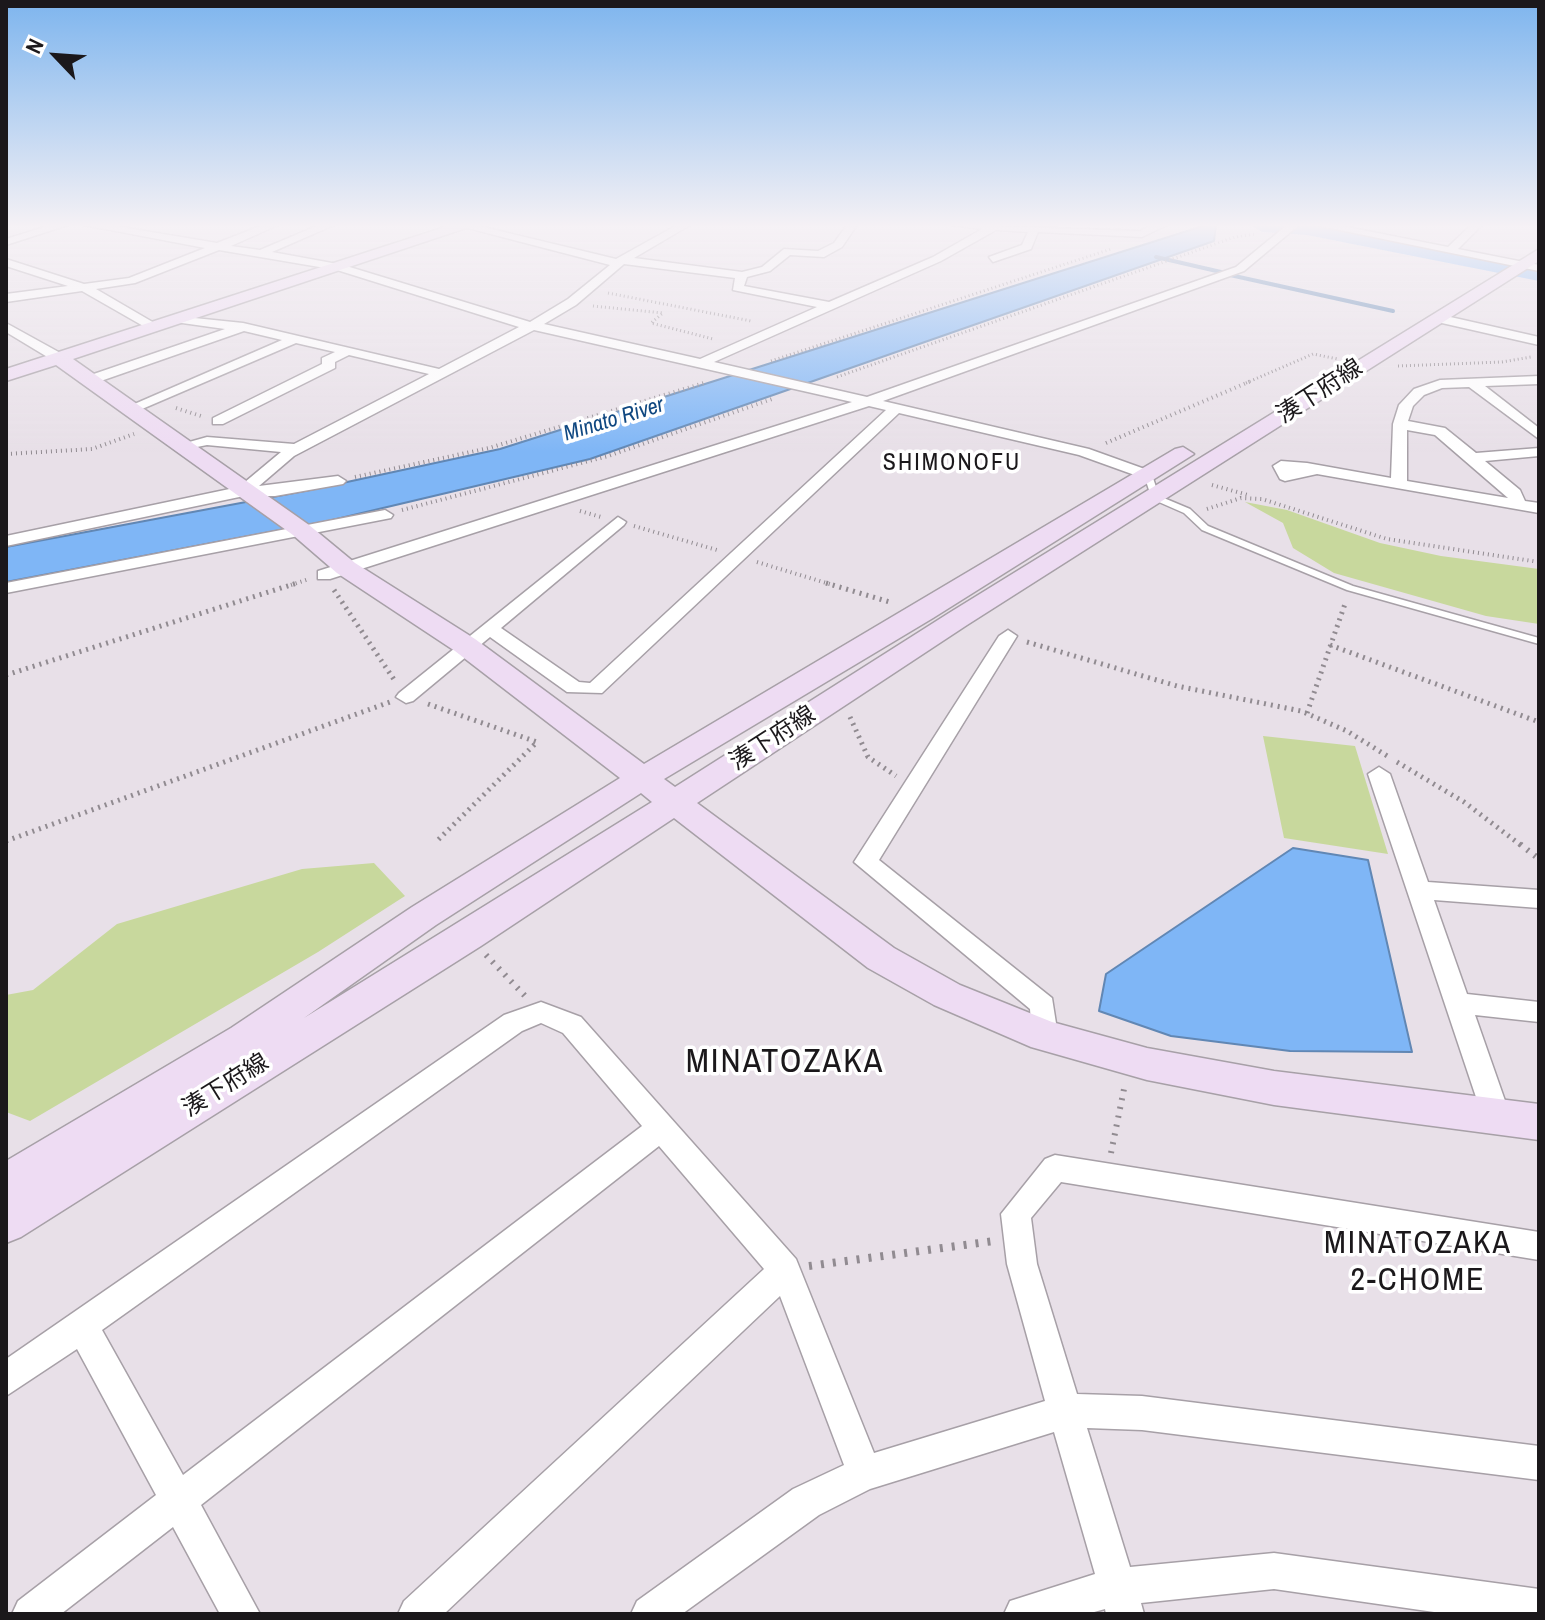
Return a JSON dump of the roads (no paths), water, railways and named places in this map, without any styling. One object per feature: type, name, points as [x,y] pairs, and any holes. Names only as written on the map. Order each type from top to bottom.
[{"type":"main road","points":[[6,375],[236,301]]},
{"type":"main road","name":"湊下府線","points":[[6,1223],[468,936],[830,702],[1152,486],[1355,360],[1461,301]]},
{"type":"main road","name":"湊下府線","points":[[1355,360],[1465,301]]},
{"type":"main road","points":[[59,358],[301,530],[335,571],[478,637],[675,802],[881,958],[947,995],[1045,1036],[1130,1059],[1274,1088],[1539,1122]]},
{"type":"main road","name":"湊下府線","points":[[6,1184],[245,1039],[424,916],[644,777],[924,612],[1152,486]]},
{"type":"street","points":[[107,301],[152,327]]},
{"type":"street","points":[[448,301],[531,326],[1084,452],[1152,486]]},
{"type":"street","points":[[244,491],[298,449],[444,374],[574,301]]},
{"type":"street","points":[[802,301],[830,306]]},
{"type":"street","points":[[701,363],[842,301]]},
{"type":"street","points":[[335,571],[867,402],[1151,301]]},
{"type":"street","points":[[1437,318],[1539,341]]},
{"type":"street","points":[[179,319],[243,327],[444,374]]},
{"type":"street","points":[[6,327],[59,358]]},
{"type":"street","points":[[90,380],[243,327]]},
{"type":"street","points":[[130,409],[295,339]]},
{"type":"street","points":[[218,421],[330,365],[327,361],[348,351]]},
{"type":"street","points":[[1399,484],[1400,424],[1406,405],[1419,392],[1440,384],[1539,380]]},
{"type":"street","points":[[1471,382],[1539,435]]},
{"type":"street","points":[[478,637],[574,688],[595,689],[735,555],[896,408]]},
{"type":"street","points":[[1400,424],[1440,431],[1514,493],[1518,504]]},
{"type":"street","points":[[182,446],[207,441],[298,449]]},
{"type":"street","points":[[1473,458],[1539,452]]},
{"type":"street","points":[[1307,468],[1539,508]]},
{"type":"street","points":[[6,541],[244,491],[275,491],[338,481]]},
{"type":"street","points":[[6,588],[385,515]]},
{"type":"street","points":[[406,697],[618,522]]},
{"type":"street","points":[[1008,636],[866,862],[1043,1005],[1045,1036]]},
{"type":"street","points":[[1379,774],[1496,1115]]},
{"type":"street","points":[[1420,890],[1539,899]]},
{"type":"street","points":[[1458,1003],[1539,1012]]},
{"type":"street","points":[[6,1379],[513,1023],[541,1012],[572,1025],[785,1270],[865,1473]]},
{"type":"street","points":[[31,1614],[661,1128]]},
{"type":"street","points":[[1120,1600],[1022,1264],[1016,1214],[1055,1168],[1539,1246]]},
{"type":"street","points":[[417,1614],[785,1270]]},
{"type":"street","points":[[82,1326],[241,1614]]},
{"type":"street","points":[[650,1614],[806,1502],[865,1473],[1067,1411],[1142,1413],[1539,1463]]},
{"type":"street","points":[[1023,1614],[1120,1600],[1274,1571],[1539,1608]]},
{"type":"lane","points":[[1152,486],[1205,528],[1350,588],[1539,641]]},
{"type":"water","name":"Minato River","points":[[968,301],[1043,301],[590,459],[328,521],[6,582],[6,547],[310,490],[500,449]]},
{"type":"water","points":[[1293,848],[1368,860],[1412,1052],[1290,1051],[1171,1036],[1099,1011],[1106,974]]},
{"type":"waterway","points":[[1346,301],[1393,311]]},
{"type":"district","name":"SHIMONOFU","points":[[952,464]]},
{"type":"district","name":"MINATOZAKA","points":[[785,1063]]},
{"type":"district","name":"MINATOZAKA 2-CHOME","points":[[1418,1262]]}]
